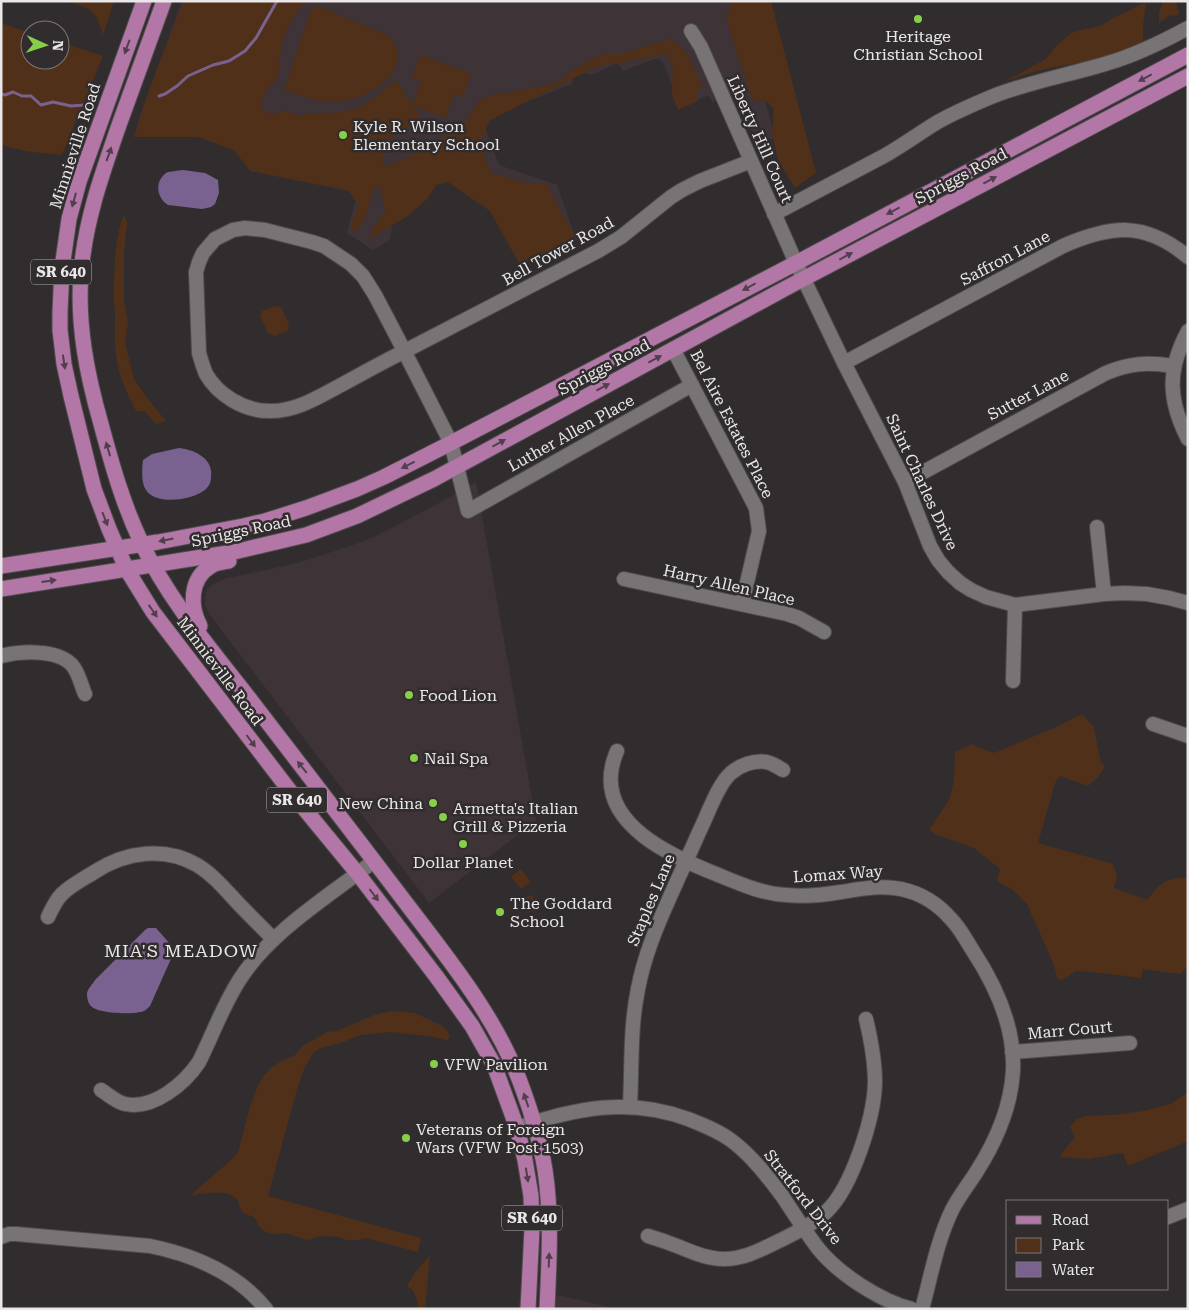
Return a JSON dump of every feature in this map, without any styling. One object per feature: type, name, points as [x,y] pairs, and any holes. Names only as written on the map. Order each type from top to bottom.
[{"type":"main road","name":"Minnieville Road","points":[[144,1],[76,191],[65,240],[60,294],[62,349],[70,396],[94,488],[105,521],[127,570],[153,612],[293,795],[358,874],[436,976],[460,1009],[494,1065],[517,1128],[531,1196],[532,1229],[528,1309]]},
{"type":"main road","name":"Minnieville Road","points":[[164,1],[99,182],[88,222],[82,256],[80,291],[85,360],[95,403],[122,496],[142,544],[170,593],[465,982],[508,1055],[534,1122],[547,1185],[549,1228],[547,1309]]},
{"type":"main road","name":"Spriggs Road","points":[[1,566],[142,544],[265,521],[357,489],[451,443],[796,263],[1188,55]]},
{"type":"main road","name":"Spriggs Road","points":[[1,588],[234,552],[282,542],[350,519],[408,492],[803,279],[1188,76]]},
{"type":"main road","points":[[227,670],[202,630],[193,607],[193,597],[198,578],[211,566],[282,542]]},
{"type":"street","points":[[774,214],[892,152],[936,123],[968,107],[993,96],[1125,58],[1188,28]]},
{"type":"street","name":"Liberty Hill Court","points":[[691,31],[701,47],[796,263]]},
{"type":"street","name":"Bell Tower Road","points":[[404,351],[363,276],[351,264],[324,246],[265,230],[245,228],[233,230],[215,239],[199,262],[195,281],[198,344],[200,358],[207,375],[213,384],[224,394],[238,403],[270,412],[298,406],[404,351],[614,242],[682,190],[700,181],[751,162]]},
{"type":"street","name":"Saffron Lane","points":[[844,363],[1063,246],[1092,235],[1120,230],[1148,233],[1161,238],[1188,257]]},
{"type":"street","name":"Saint Charles Drive","points":[[796,263],[844,363],[905,482],[930,546],[938,560],[960,583],[986,597],[1015,605],[1124,593],[1147,594],[1188,603]]},
{"type":"street","points":[[1188,331],[1173,366],[1173,392],[1176,409],[1181,426],[1188,439]]},
{"type":"street","name":"Bel Aire Estates Place","points":[[673,349],[756,508],[759,531],[742,604]]},
{"type":"street","points":[[404,351],[451,443],[456,466]]},
{"type":"street","name":"Sutter Lane","points":[[905,482],[1118,368],[1135,364],[1173,366]]},
{"type":"street","name":"Luther Allen Place","points":[[456,466],[468,511],[692,386]]},
{"type":"street","points":[[1097,527],[1104,594]]},
{"type":"street","name":"Harry Allen Place","points":[[624,579],[787,614],[799,618],[824,632]]},
{"type":"street","points":[[1013,681],[1015,605]]},
{"type":"street","points":[[1,656],[30,652],[62,659],[73,666],[85,694]]},
{"type":"street","points":[[1153,724],[1188,736]]},
{"type":"street","name":"Lomax Way","points":[[617,750],[612,766],[611,781],[615,799],[623,815],[631,825],[668,853],[750,887],[785,895],[839,893],[872,887],[901,889],[916,893],[940,908],[952,920],[962,932],[991,982],[1008,1028],[1013,1071],[1011,1090],[1000,1126],[988,1152],[952,1211],[942,1236],[922,1309]]},
{"type":"street","name":"Staples Lane","points":[[630,1106],[635,1005],[638,986],[644,961],[654,934],[686,861],[719,789],[729,774],[737,768],[758,762],[774,764],[783,770]]},
{"type":"street","points":[[48,917],[63,893],[111,862],[131,855],[162,854],[186,860],[204,870],[273,939]]},
{"type":"street","points":[[102,1090],[123,1103],[136,1104],[159,1098],[180,1084],[200,1062],[228,998],[250,965],[273,939],[374,861]]},
{"type":"street","points":[[648,1236],[701,1256],[724,1259],[740,1258],[753,1254],[804,1228],[816,1221],[827,1211],[841,1193],[856,1161],[868,1125],[875,1084],[872,1043],[866,1019]]},
{"type":"street","name":"Marr Court","points":[[1012,1052],[1130,1043]]},
{"type":"street","name":"Stratford Drive","points":[[517,1128],[534,1122],[582,1111],[630,1106],[655,1109],[714,1131],[732,1141],[745,1152],[771,1182],[818,1249],[838,1268],[879,1295],[912,1309]]},
{"type":"street","points":[[1169,1217],[1188,1209]]},
{"type":"street","points":[[1,1237],[16,1234],[150,1246],[170,1250],[202,1261],[219,1270],[250,1293],[266,1309]]},
{"type":"shaded area","name":"Kyle R. Wilson Elementary School","points":[[182,1],[739,1],[775,138],[763,141],[755,138],[735,93],[712,102],[709,96],[707,96],[681,107],[663,62],[658,59],[623,71],[619,65],[615,64],[594,74],[582,72],[573,77],[572,84],[482,119],[499,165],[557,185],[575,236],[526,267],[494,205],[442,175],[396,199],[390,240],[373,250],[347,233],[357,194],[351,181],[248,156],[194,134],[140,116]]},
{"type":"shaded area","points":[[476,482],[536,821],[429,903],[210,615],[205,606],[205,598],[207,589],[224,579],[301,562],[376,536]]},
{"type":"shaded area","points":[[555,1295],[563,1296],[616,1309],[554,1309]]},
{"type":"green space","points":[[66,1],[114,1],[103,35],[98,20],[91,11]]},
{"type":"green space","points":[[184,1],[307,1],[296,13],[289,26],[281,48],[278,76],[262,99],[262,107],[270,114],[287,111],[298,116],[343,112],[360,107],[370,101],[396,80],[412,105],[421,82],[412,78],[420,55],[471,74],[463,97],[454,94],[445,118],[413,106],[421,119],[389,141],[383,156],[383,166],[391,165],[411,156],[464,124],[483,98],[495,94],[552,84],[561,80],[569,72],[605,54],[620,54],[670,39],[686,53],[703,87],[698,89],[698,101],[678,110],[672,95],[673,69],[667,54],[595,67],[489,121],[480,145],[491,173],[529,184],[547,183],[555,202],[578,240],[520,265],[490,211],[448,182],[436,185],[427,199],[408,216],[369,239],[372,229],[385,213],[378,183],[373,190],[365,217],[356,233],[351,225],[359,206],[349,191],[250,171],[234,150],[198,137],[134,137],[151,86]]},
{"type":"green space","points":[[733,1],[771,1],[816,173],[795,188],[778,160],[772,133],[774,109],[766,101],[752,100],[727,21],[728,12]]},
{"type":"green space","points":[[1163,1],[1176,1],[1179,15],[1169,16],[1159,23],[1159,12]]},
{"type":"green space","points":[[1146,3],[1143,45],[1118,55],[1037,71],[1004,82],[1046,59],[1056,46],[1071,33],[1100,26]]},
{"type":"green space","points":[[318,6],[389,36],[397,48],[398,60],[394,71],[386,81],[362,95],[337,102],[303,97],[284,90],[311,9]]},
{"type":"green space","points":[[1,23],[20,30],[20,70],[70,70],[70,45],[103,56],[62,155],[39,153],[1,144]]},
{"type":"green space","points":[[123,216],[126,218],[127,224],[124,253],[124,301],[128,322],[125,343],[134,379],[166,421],[156,424],[145,411],[136,411],[118,368],[115,340],[114,268],[116,246]]},
{"type":"green space","points":[[275,306],[281,307],[289,324],[288,330],[275,336],[268,333],[260,316],[262,311]]},
{"type":"green space","points":[[1082,714],[1094,727],[1100,760],[1105,767],[1088,786],[1060,776],[1055,783],[1038,843],[1113,864],[1117,876],[1114,888],[1147,900],[1156,889],[1168,880],[1188,877],[1188,892],[1185,895],[1188,899],[1188,966],[1180,974],[1143,969],[1141,978],[1076,971],[1066,978],[1058,980],[1054,965],[1027,904],[1012,889],[997,881],[1000,869],[974,848],[929,830],[949,800],[954,781],[955,752],[971,744],[994,753]]},
{"type":"green space","points":[[521,869],[531,882],[521,889],[511,877]]},
{"type":"green space","points":[[533,895],[536,911],[526,913],[523,897]]},
{"type":"green space","points":[[391,1011],[415,1013],[442,1026],[448,1032],[450,1038],[447,1040],[391,1032],[369,1034],[320,1048],[313,1053],[304,1069],[297,1089],[268,1196],[421,1238],[418,1252],[365,1238],[346,1240],[327,1236],[307,1240],[285,1233],[269,1233],[262,1230],[252,1216],[243,1212],[235,1197],[231,1195],[216,1193],[191,1195],[238,1152],[257,1088],[271,1068],[283,1060],[294,1056],[303,1046],[327,1032],[337,1031],[374,1015]]},
{"type":"green space","points":[[1188,1092],[1188,1141],[1128,1166],[1123,1153],[1089,1159],[1059,1157],[1075,1137],[1070,1127],[1077,1119],[1086,1116],[1115,1115],[1143,1111],[1171,1104]]},
{"type":"green space","points":[[430,1255],[425,1309],[418,1309],[418,1303],[413,1290],[407,1286],[414,1274]]},
{"type":"water","points":[[183,170],[205,173],[218,180],[219,193],[215,204],[202,209],[168,205],[164,202],[158,190],[162,177],[172,171]]},
{"type":"water","points":[[179,448],[197,453],[207,461],[211,471],[209,485],[200,493],[175,500],[166,500],[151,495],[143,483],[143,460],[152,454]]},
{"type":"water","points":[[148,928],[156,928],[171,945],[174,952],[150,1006],[144,1011],[133,1013],[107,1012],[94,1008],[89,1004],[88,1000],[87,992],[89,988]]},
{"type":"waterway","points":[[159,96],[177,86],[188,76],[213,65],[229,61],[245,51],[256,38],[277,1]]},
{"type":"waterway","points":[[1,94],[5,95],[13,92],[22,96],[31,96],[41,105],[53,102],[71,106],[84,105]]},
{"type":"place","name":"Heritage Christian School","points":[[918,19]]},
{"type":"place","name":"Kyle R. Wilson Elementary School","points":[[343,135]]},
{"type":"place","name":"Food Lion","points":[[409,695]]},
{"type":"place","name":"Nail Spa","points":[[414,758]]},
{"type":"place","name":"New China","points":[[433,803]]},
{"type":"place","name":"Armetta's Italian Grill & Pizzeria","points":[[443,817]]},
{"type":"place","name":"Dollar Planet","points":[[463,844]]},
{"type":"place","name":"The Goddard School","points":[[500,912]]},
{"type":"place","name":"VFW Pavilion","points":[[434,1064]]},
{"type":"place","name":"Veterans of Foreign Wars (VFW Post 1503)","points":[[406,1138]]},
{"type":"district","name":"MIA'S MEADOW","points":[[181,950]]}]
